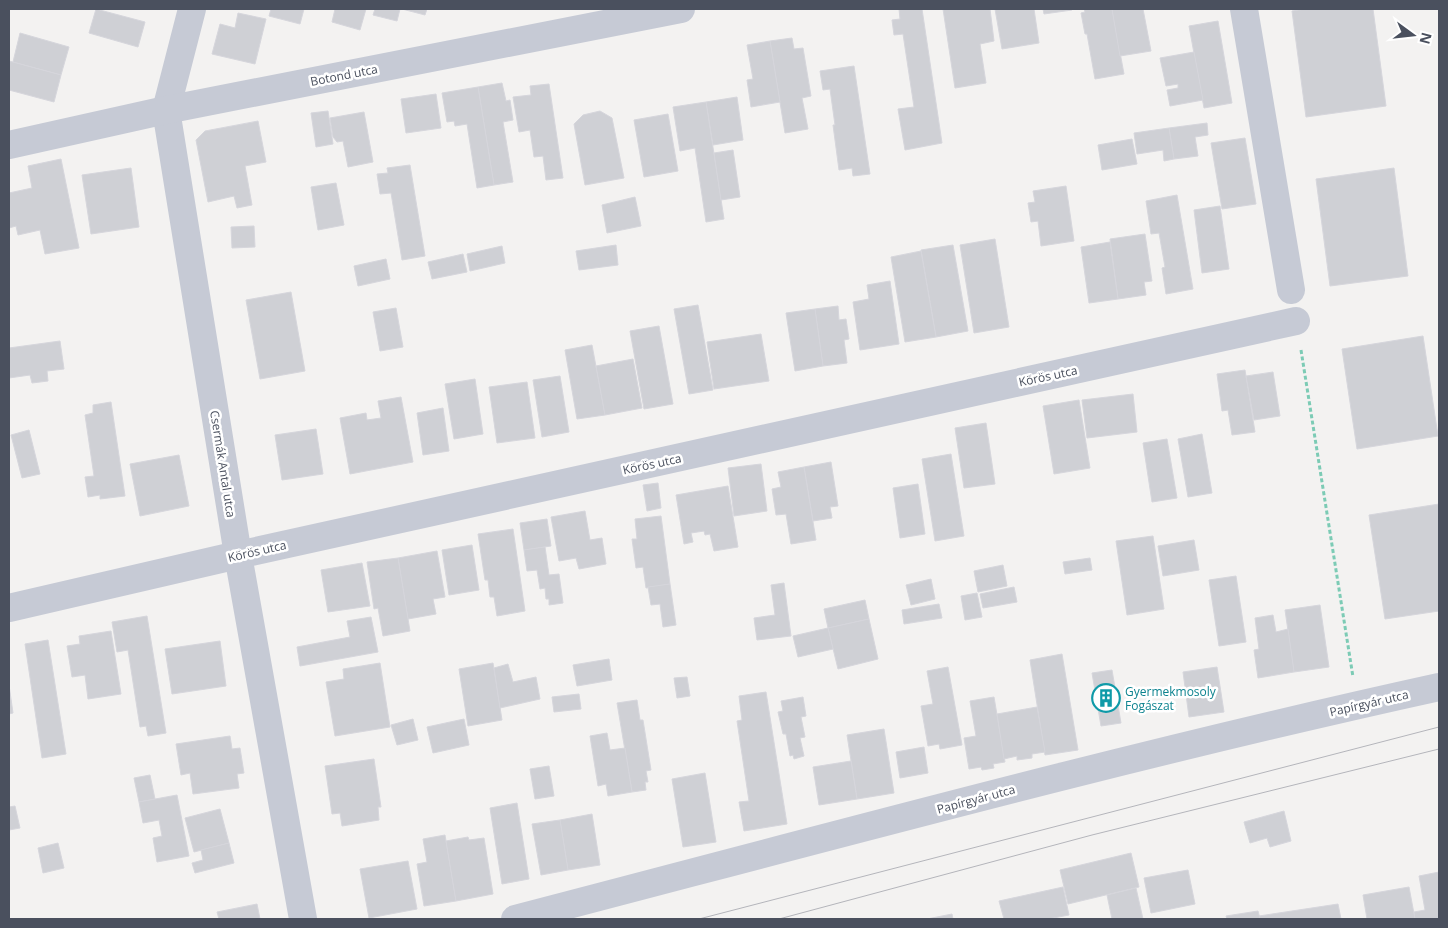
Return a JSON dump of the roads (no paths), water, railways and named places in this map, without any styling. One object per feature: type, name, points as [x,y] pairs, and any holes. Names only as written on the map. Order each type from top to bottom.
[{"type":"street","name":"Csermák Antal utca","points":[[192,9],[166,110],[238,555],[303,919]]},
{"type":"street","name":"Botond utca","points":[[9,145],[166,110],[681,9]]},
{"type":"street","points":[[1244,9],[1291,290]]},
{"type":"street","name":"Körös utca","points":[[9,608],[238,555],[1296,321]]},
{"type":"street","name":"Papírgyár utca","points":[[515,919],[1055,778],[1439,687]]},
{"type":"tram line","points":[[699,919],[1439,727]]},
{"type":"tram line","points":[[779,919],[1092,835],[1439,749]]},
{"type":"place","name":"Gyermekmosoly Fogászat","points":[[1106,698]]}]
